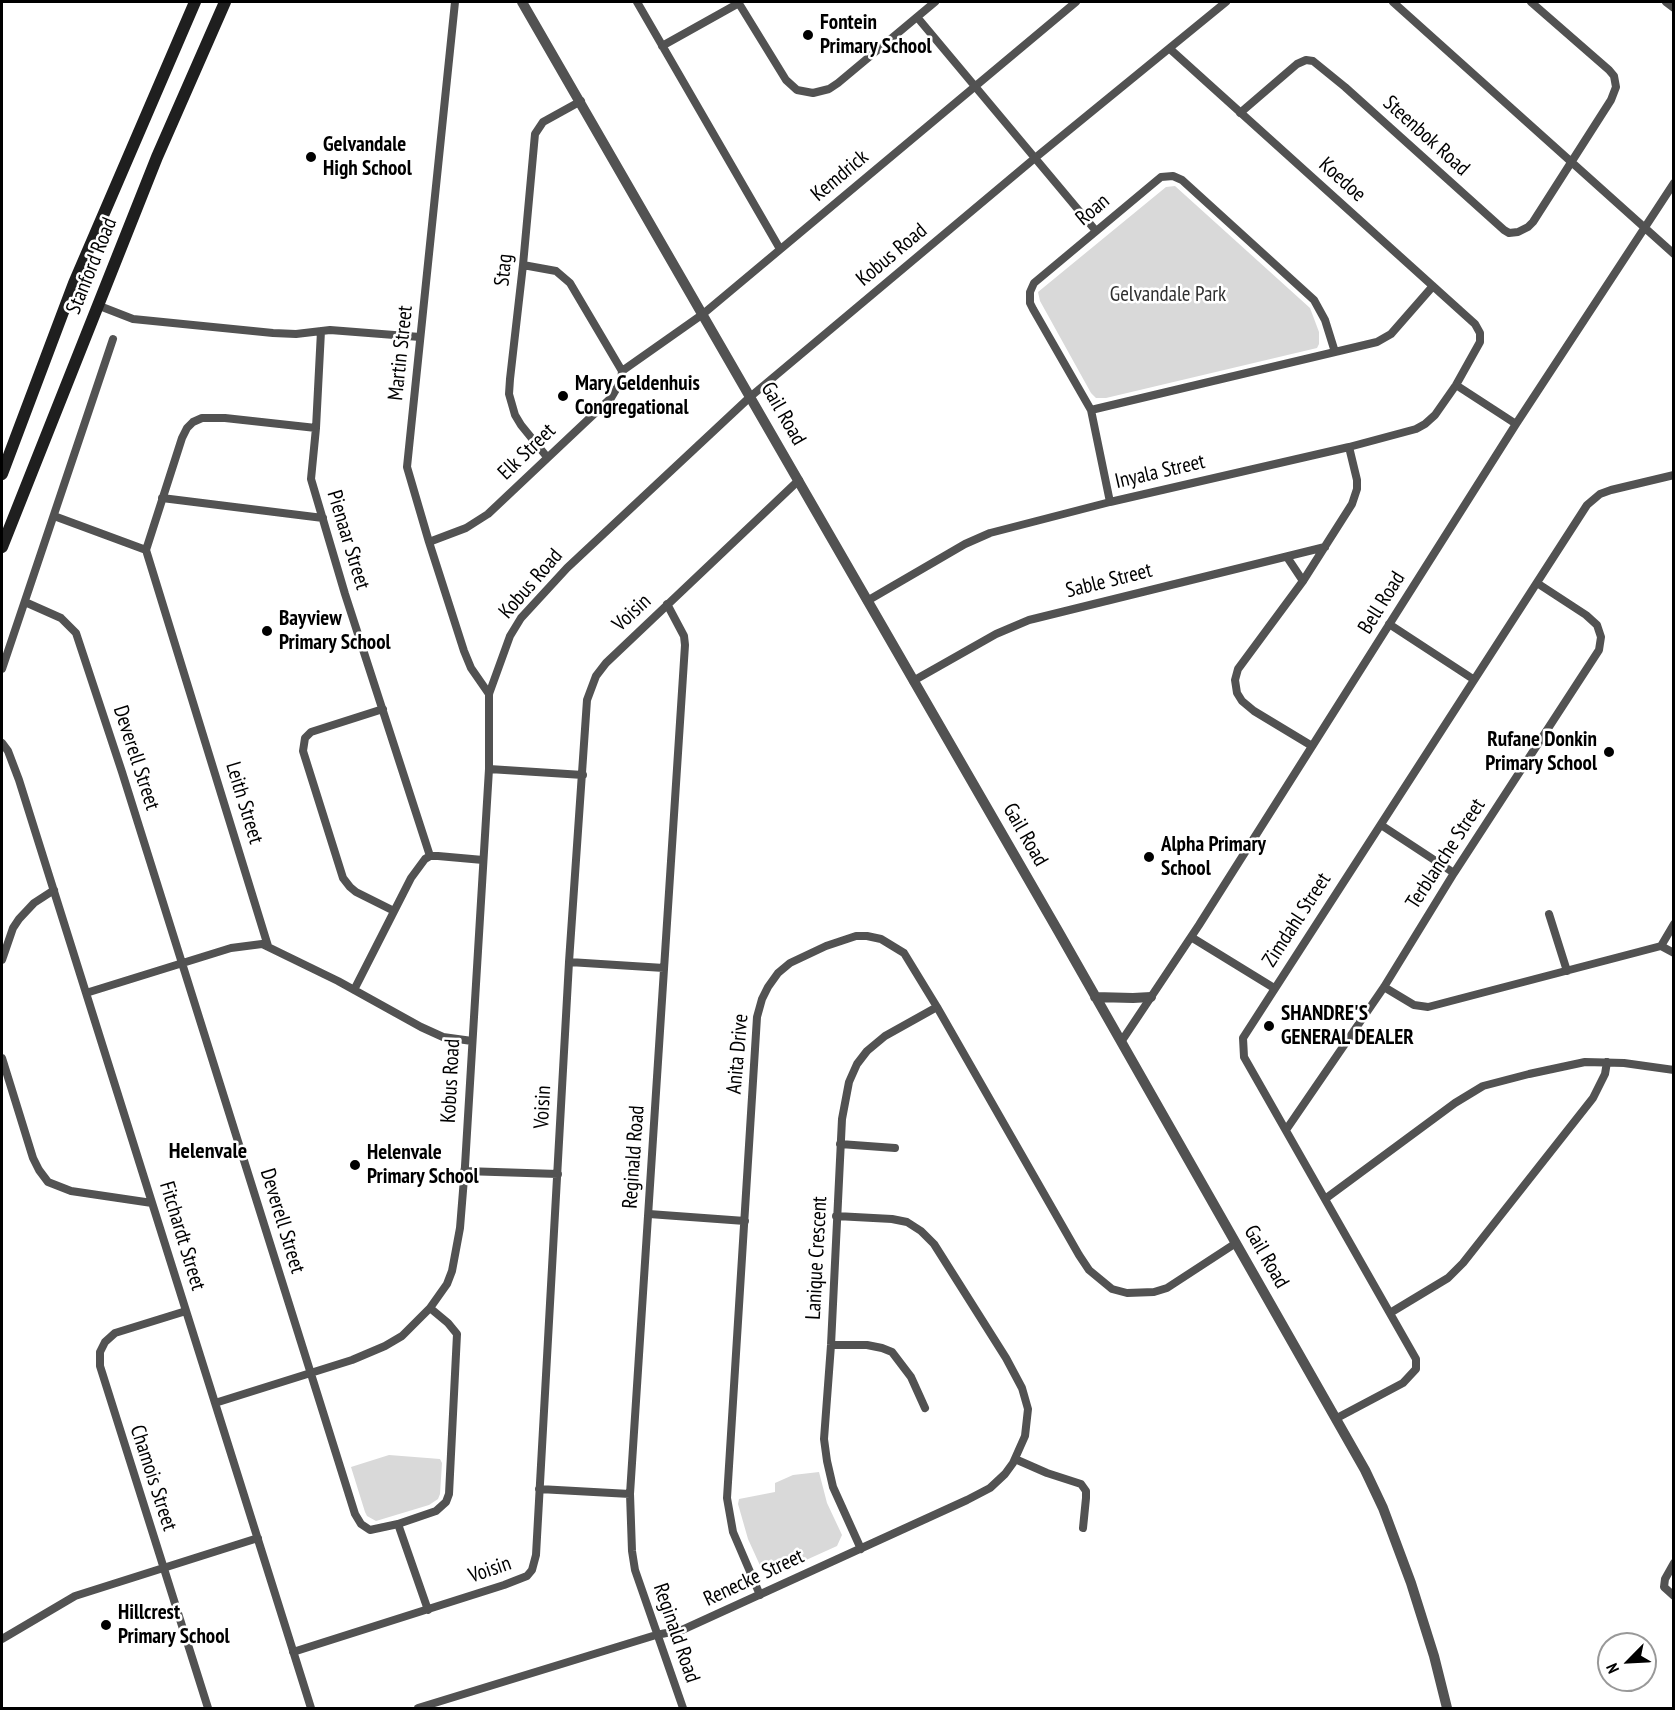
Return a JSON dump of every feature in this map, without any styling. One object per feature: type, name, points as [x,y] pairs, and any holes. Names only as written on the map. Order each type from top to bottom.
[{"type":"main road","name":"Stanford Road","points":[[2,474],[74,283],[195,2]]},
{"type":"main road","name":"Stanford Road","points":[[2,547],[157,158],[225,2]]},
{"type":"street","name":"Martin Street","points":[[454,2],[407,467],[468,661],[489,694]]},
{"type":"street","name":"Gail Road","points":[[522,2],[1337,1418],[1365,1470],[1398,1544],[1434,1656],[1447,1708]]},
{"type":"street","points":[[637,2],[780,249]]},
{"type":"street","points":[[663,46],[739,2],[786,80],[797,90],[813,93],[829,89],[838,83],[935,2]]},
{"type":"street","name":"Kemdrick","points":[[622,371],[703,314],[1076,2]]},
{"type":"street","name":"Kobus Road","points":[[215,1403],[371,1353],[385,1346],[402,1336],[430,1308],[447,1284],[457,1251],[464,1171],[489,769],[489,694],[510,636],[531,604],[750,397],[1035,158],[1226,2]]},
{"type":"street","points":[[1393,2],[1674,254]]},
{"type":"street","points":[[1531,2],[1609,70],[1615,79],[1616,87],[1611,100],[1571,160]]},
{"type":"street","points":[[917,17],[1096,231]]},
{"type":"street","name":"Koedoe","points":[[1170,49],[1477,326],[1480,342]]},
{"type":"street","name":"Steenbok Road","points":[[1240,113],[1297,64],[1306,60],[1313,61],[1509,233],[1523,231],[1533,222],[1571,160]]},
{"type":"street","name":"Stag","points":[[547,457],[521,425],[511,405],[509,394],[537,129],[547,118],[581,101]]},
{"type":"street","name":"Roan","points":[[1110,502],[1090,410],[1029,298],[1034,283],[1161,177],[1173,176],[1182,180],[1314,300],[1325,320],[1335,352]]},
{"type":"street","name":"Bell Road","points":[[1121,1042],[1191,937],[1516,424],[1674,183]]},
{"type":"street","points":[[523,265],[556,271],[570,283],[622,371]]},
{"type":"street","points":[[1090,410],[1377,342],[1391,334],[1433,286]]},
{"type":"street","points":[[97,305],[133,319],[273,333],[296,334],[321,331],[420,338]]},
{"type":"street","name":"Pienaar Street","points":[[321,331],[311,478],[345,594],[430,856]]},
{"type":"street","points":[[2,669],[114,339]]},
{"type":"street","name":"Inyala Street","points":[[867,601],[976,538],[1110,502],[1349,447],[1421,427],[1431,420],[1456,385],[1480,342]]},
{"type":"street","name":"Elk Street","points":[[429,542],[466,528],[480,520],[611,398],[618,389],[622,371]]},
{"type":"street","points":[[1456,385],[1516,424]]},
{"type":"street","points":[[54,516],[147,550],[162,498],[187,428],[198,419],[225,418],[316,428]]},
{"type":"street","points":[[1312,746],[1254,711],[1242,701],[1235,685],[1238,669],[1304,581],[1355,497],[1357,480],[1349,447]]},
{"type":"street","name":"Zimdahl Street","points":[[1337,1418],[1403,1383],[1416,1369],[1416,1359],[1244,1057],[1243,1038],[1587,505],[1593,499],[1611,490],[1674,476]]},
{"type":"street","name":"Voisin","points":[[293,1652],[428,1610],[527,1576],[532,1570],[536,1555],[569,962],[587,700],[596,676],[612,657],[799,480]]},
{"type":"street","points":[[162,498],[323,518]]},
{"type":"street","name":"Sable Street","points":[[913,681],[996,634],[1049,614],[1325,547]]},
{"type":"street","name":"Leith Street","points":[[147,550],[268,946]]},
{"type":"street","points":[[1287,557],[1304,581]]},
{"type":"street","name":"Terblanche Street","points":[[1286,1130],[1384,987],[1454,873],[1599,650],[1602,643],[1597,625],[1537,584]]},
{"type":"street","name":"Deverell Street","points":[[25,602],[62,618],[76,633],[358,1520],[364,1528],[370,1530],[398,1524],[436,1511],[446,1502],[449,1494],[457,1334],[430,1308]]},
{"type":"street","name":"Reginald Road","points":[[668,604],[684,636],[685,645],[630,1494],[635,1570],[683,1708]]},
{"type":"street","points":[[1389,624],[1473,679]]},
{"type":"street","points":[[383,709],[311,732],[305,738],[303,751],[343,878],[356,892],[394,911]]},
{"type":"street","name":"Fitchardt Street","points":[[2,743],[19,780],[311,1708]]},
{"type":"street","points":[[489,769],[583,775]]},
{"type":"street","points":[[1381,825],[1454,873]]},
{"type":"street","points":[[354,990],[411,878],[422,863],[430,856],[483,860]]},
{"type":"street","points":[[2,960],[13,928],[19,919],[34,903],[54,890]]},
{"type":"street","points":[[1549,914],[1567,971]]},
{"type":"street","points":[[1661,946],[1674,924]]},
{"type":"street","name":"Anita Drive","points":[[760,1594],[733,1532],[727,1498],[757,1017],[762,999],[778,973],[800,956],[856,936],[881,939],[904,953],[1079,1255],[1101,1282],[1112,1289],[1127,1293],[1154,1292],[1167,1288],[1236,1243]]},
{"type":"street","points":[[1191,937],[1274,988]]},
{"type":"street","points":[[86,993],[231,948],[256,943],[268,946],[436,1034],[459,1041],[472,1041]]},
{"type":"street","points":[[1384,987],[1414,1005],[1428,1007],[1661,946],[1674,953]]},
{"type":"street","points":[[569,962],[664,968]]},
{"type":"street","points":[[1095,997],[1151,997]]},
{"type":"street","name":"Lanique Crescent","points":[[861,1549],[836,1494],[824,1439],[842,1119],[849,1082],[857,1064],[875,1043],[937,1007]]},
{"type":"street","points":[[2,1058],[33,1158],[48,1182],[72,1191],[152,1203]]},
{"type":"street","points":[[1325,1199],[1455,1103],[1483,1086],[1585,1062],[1607,1062],[1674,1071]]},
{"type":"street","points":[[1390,1313],[1448,1278],[1463,1263],[1593,1098],[1601,1086],[1607,1062]]},
{"type":"street","points":[[840,1144],[895,1148]]},
{"type":"street","points":[[464,1171],[558,1174]]},
{"type":"street","points":[[648,1214],[745,1221]]},
{"type":"street","name":"Renecke Street","points":[[417,1708],[656,1635],[682,1630],[967,1500],[990,1488],[1005,1474],[1015,1459],[1025,1436],[1028,1409],[1022,1388],[1006,1358],[934,1244],[921,1231],[907,1222],[836,1216]]},
{"type":"street","name":"Chamois Street","points":[[186,1311],[115,1333],[105,1342],[99,1353],[103,1380],[208,1708]]},
{"type":"street","points":[[831,1345],[867,1345],[892,1352],[910,1377],[925,1408]]},
{"type":"street","points":[[1015,1459],[1081,1484],[1086,1491],[1083,1528]]},
{"type":"street","points":[[538,1489],[630,1494]]},
{"type":"street","points":[[398,1524],[428,1610]]},
{"type":"street","points":[[2,1639],[75,1596],[258,1538]]},
{"type":"street","points":[[1674,1563],[1665,1579],[1664,1587],[1674,1596]]},
{"type":"green space","name":"Gelvandale Park","points":[[1175,186],[1310,308],[1319,332],[1319,344],[1317,348],[1106,398],[1096,398],[1091,393],[1040,301],[1038,292],[1166,187]]},
{"type":"green space","points":[[389,1455],[440,1459],[442,1463],[440,1494],[438,1499],[429,1505],[376,1521],[367,1516],[365,1512],[351,1467]]},
{"type":"green space","points":[[819,1472],[827,1503],[842,1535],[837,1546],[773,1575],[763,1572],[748,1539],[738,1504],[739,1499],[775,1492],[775,1483],[793,1475]]},
{"type":"place","name":"Fontein Primary School","points":[[808,35]]},
{"type":"place","name":"Gelvandale High School","points":[[311,157]]},
{"type":"place","name":"Mary Geldenhuis Congregational","points":[[563,396]]},
{"type":"place","name":"Bayview Primary School","points":[[267,631]]},
{"type":"place","name":"Rufane Donkin Primary School","points":[[1609,752]]},
{"type":"place","name":"Alpha Primary School","points":[[1149,857]]},
{"type":"place","name":"SHANDRE'S GENERAL DEALER","points":[[1269,1026]]},
{"type":"place","name":"Helenvale Primary School","points":[[355,1165]]},
{"type":"place","name":"Hillcrest Primary School","points":[[106,1625]]},
{"type":"district","name":"Helenvale","points":[[208,1152]]}]
